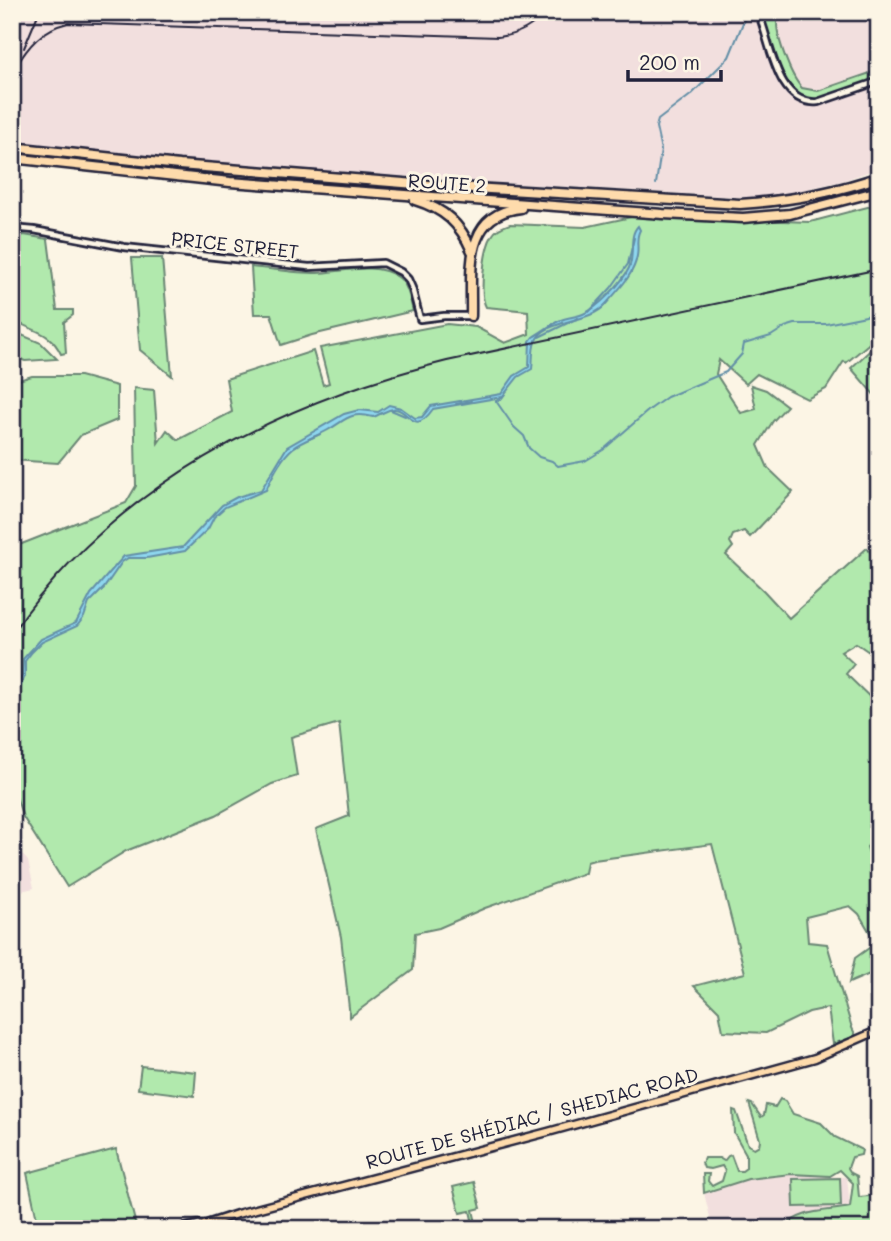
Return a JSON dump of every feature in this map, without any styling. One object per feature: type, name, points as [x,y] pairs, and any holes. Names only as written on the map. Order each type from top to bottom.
[{"type":"highway","name":"ROUTE 2","points":[[12,147],[180,165],[468,188],[740,204],[781,202],[821,195],[879,177]]},
{"type":"highway","name":"ROUTE 2","points":[[12,158],[190,178],[378,194],[743,218],[790,214],[879,191]]},
{"type":"highway","points":[[378,194],[410,199],[445,212],[466,235],[472,251]]},
{"type":"highway","points":[[471,316],[472,251],[483,226],[495,215],[510,209],[563,207]]},
{"type":"main road","name":"ROUTE DE SHÉDIAC / SHEDIAC ROAD","points":[[191,1229],[207,1222],[815,1058],[879,1030]]},
{"type":"street","points":[[758,12],[784,84],[797,98],[818,102],[879,81]]},
{"type":"street","name":"PRICE STREET","points":[[12,228],[124,247],[309,267],[383,263],[401,272],[408,279],[420,320],[452,315],[471,316]]},
{"type":"street","points":[[176,1229],[207,1222]]},
{"type":"shaded area","points":[[12,12],[879,12],[879,168],[842,181],[753,198],[197,161],[12,141]]},
{"type":"shaded area","points":[[12,843],[28,861],[34,888],[12,893]]},
{"type":"shaded area","points":[[783,1174],[847,1177],[850,1206],[821,1211],[786,1223],[782,1229],[713,1229],[704,1193],[744,1180]]},
{"type":"green space","points":[[785,12],[778,17],[780,43],[802,88],[818,91],[879,70],[879,78],[819,99],[801,96],[793,90],[780,67],[764,19]]},
{"type":"green space","points":[[879,204],[879,335],[846,363],[844,361],[826,389],[807,399],[757,374],[746,384],[719,360],[716,374],[741,413],[756,409],[751,385],[766,390],[787,406],[773,421],[758,445],[768,468],[793,492],[750,537],[744,531],[733,535],[730,542],[733,547],[726,555],[789,618],[867,548],[879,563],[879,643],[869,652],[856,643],[841,652],[854,664],[846,674],[879,706],[879,833],[867,847],[879,885],[879,970],[849,983],[855,958],[876,943],[859,914],[850,906],[806,917],[808,942],[827,944],[856,1036],[833,1044],[828,1008],[809,1012],[766,1033],[723,1031],[719,1011],[694,986],[745,973],[712,844],[587,862],[585,873],[485,908],[439,928],[415,933],[413,970],[350,1017],[341,937],[316,829],[349,816],[339,723],[291,737],[297,776],[272,784],[216,815],[126,851],[67,887],[23,817],[12,785],[12,703],[15,682],[12,676],[12,528],[14,547],[126,503],[136,486],[134,388],[154,390],[158,443],[167,430],[178,440],[232,412],[226,379],[313,351],[323,385],[329,383],[320,348],[447,324],[476,327],[505,343],[529,334],[528,311],[486,307],[484,301],[483,272],[489,242],[495,232],[510,224],[585,227],[636,216],[810,222]]},
{"type":"green space","points":[[24,235],[48,239],[57,310],[73,310],[73,315],[64,322],[66,353],[61,354],[46,336],[12,319],[12,237]]},
{"type":"green space","points":[[132,258],[162,258],[172,376],[140,350]]},
{"type":"green space","points":[[251,267],[317,273],[380,269],[401,280],[408,292],[413,311],[281,345],[271,314],[254,314]]},
{"type":"green space","points":[[12,331],[41,343],[57,359],[25,361],[12,356]]},
{"type":"green space","points":[[879,342],[879,395],[876,397],[851,368]]},
{"type":"green space","points":[[32,376],[80,376],[117,386],[117,420],[81,435],[58,463],[12,460],[12,382]]},
{"type":"green space","points":[[141,1066],[196,1072],[194,1096],[138,1089]]},
{"type":"green space","points":[[780,1099],[785,1101],[793,1114],[821,1123],[835,1137],[862,1150],[861,1155],[852,1157],[848,1168],[857,1176],[859,1197],[879,1195],[879,1225],[863,1229],[782,1229],[797,1218],[814,1212],[850,1207],[853,1183],[840,1170],[830,1176],[791,1174],[748,1179],[704,1193],[703,1174],[709,1174],[708,1181],[712,1186],[722,1181],[725,1171],[722,1166],[704,1168],[704,1158],[719,1158],[724,1161],[731,1155],[737,1171],[746,1168],[746,1154],[734,1133],[733,1110],[736,1111],[748,1145],[754,1148],[759,1145],[760,1140],[749,1103],[761,1117],[766,1105],[775,1107]]},
{"type":"green space","points":[[116,1149],[137,1229],[39,1229],[27,1173]]},
{"type":"green space","points":[[840,1178],[841,1206],[794,1207],[793,1179]]},
{"type":"green space","points":[[474,1182],[481,1208],[473,1210],[477,1227],[474,1228],[470,1211],[460,1213],[453,1187]]},
{"type":"water","points":[[638,226],[640,230],[635,263],[620,288],[598,311],[540,334],[534,345],[532,369],[518,377],[502,397],[433,409],[421,421],[416,422],[395,409],[373,417],[354,416],[297,445],[281,462],[266,490],[225,507],[214,517],[208,529],[185,551],[147,558],[128,558],[122,562],[104,588],[89,603],[77,626],[42,642],[25,661],[25,676],[12,705],[12,696],[22,676],[23,659],[41,639],[76,623],[91,594],[124,556],[183,547],[222,505],[261,490],[287,447],[344,414],[359,410],[378,412],[389,405],[401,408],[415,418],[422,417],[431,406],[501,394],[514,376],[529,367],[530,341],[533,337],[557,322],[589,311],[621,281],[631,263],[633,235]]},
{"type":"waterway","points":[[656,184],[661,150],[656,127],[658,120],[692,94],[729,57],[747,13]]},
{"type":"waterway","points":[[589,312],[628,264],[634,238]]},
{"type":"waterway","points":[[496,401],[514,427],[524,436],[529,448],[539,457],[558,466],[585,461],[603,450],[667,397],[726,372],[742,354],[744,344],[771,336],[795,324],[826,324],[871,315],[879,310]]},
{"type":"waterway","points":[[539,337],[578,318]]},
{"type":"waterway","points":[[496,401],[505,394]]},
{"type":"waterway","points":[[456,404],[471,401]]},
{"type":"waterway","points":[[391,410],[405,416]]},
{"type":"waterway","points":[[309,439],[320,434]]},
{"type":"railway","points":[[24,48],[39,12]]},
{"type":"railway","points":[[15,68],[43,34],[68,23],[498,37],[524,29],[545,12]]},
{"type":"railway","points":[[12,633],[53,581],[99,535],[149,494],[204,458],[262,427],[322,400],[384,378],[447,361],[879,269]]}]
